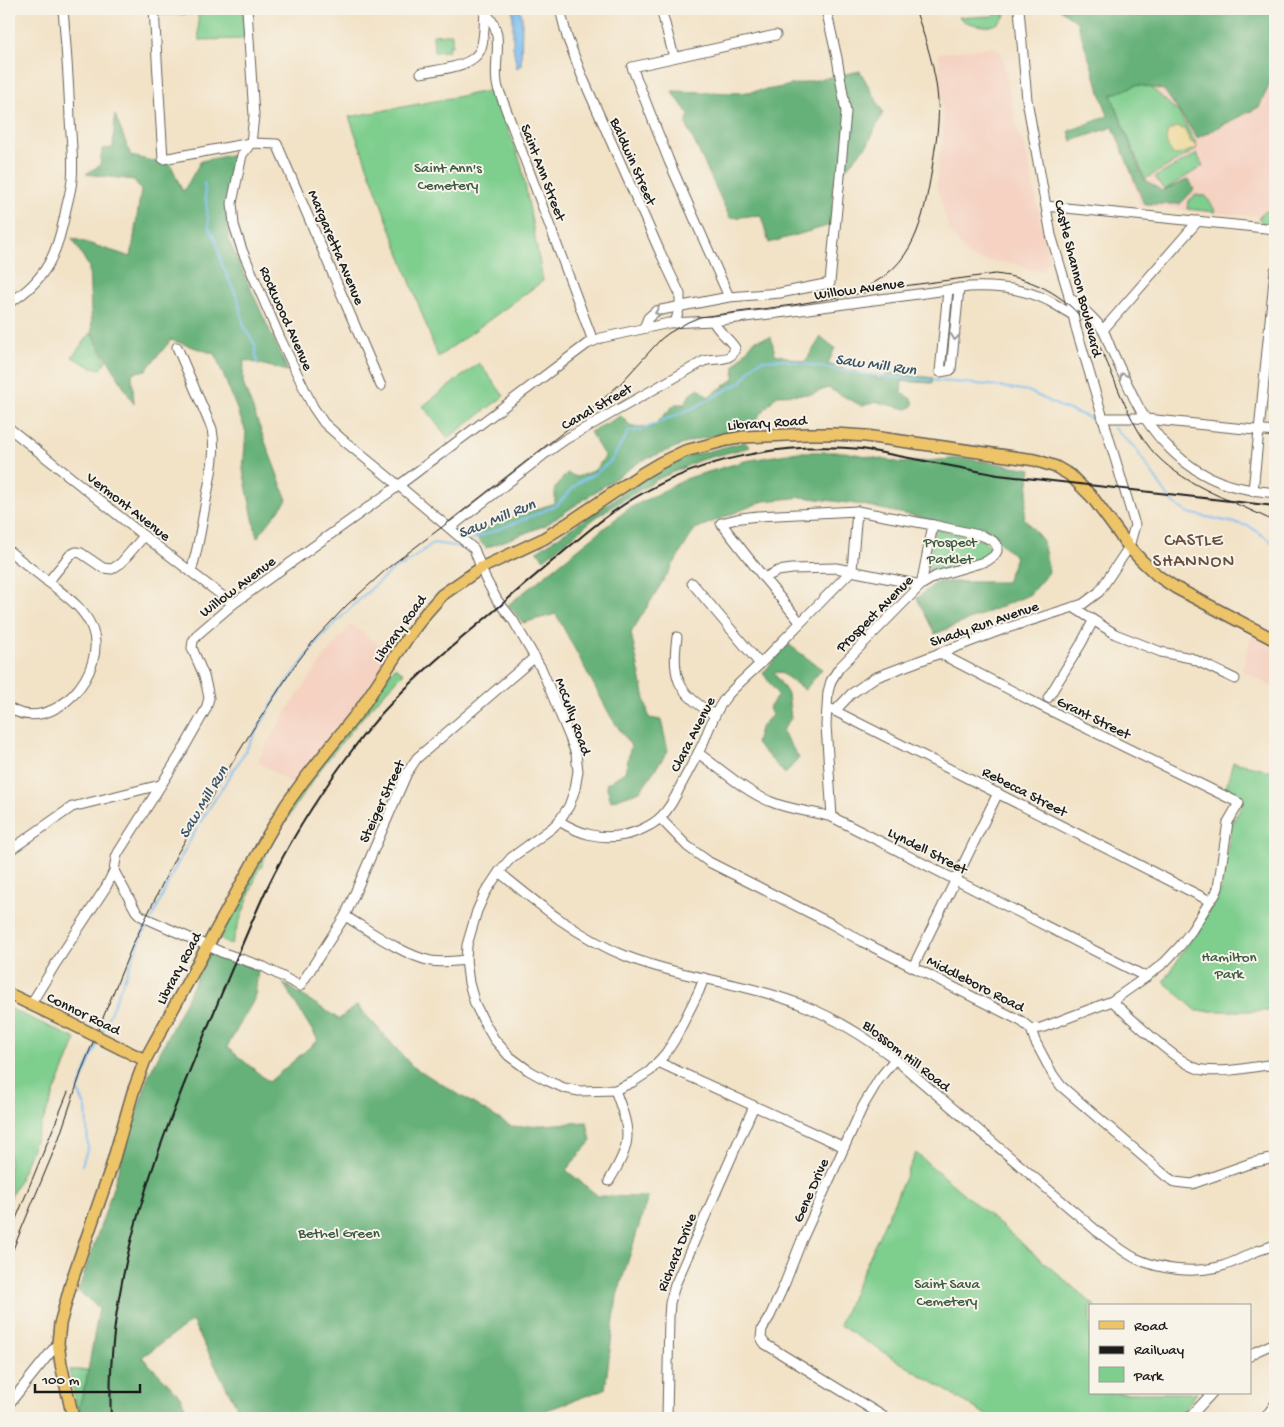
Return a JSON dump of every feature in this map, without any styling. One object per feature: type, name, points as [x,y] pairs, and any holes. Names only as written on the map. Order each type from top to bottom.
[{"type":"main road","name":"Library Road","points":[[72,1418],[58,1343],[60,1324],[111,1168],[133,1092],[145,1060],[286,805],[362,707],[426,613],[442,595],[482,568],[543,539],[643,473],[686,451],[708,444],[744,437],[808,434],[866,436],[1035,460],[1050,464],[1070,475],[1078,482],[1092,497],[1129,547],[1158,576],[1176,588],[1275,640]]},
{"type":"main road","name":"Connor Road","points":[[9,994],[145,1060]]},
{"type":"street","points":[[9,302],[21,296],[33,286],[43,273],[59,244],[62,233],[72,178],[63,9]]},
{"type":"street","points":[[154,9],[163,159],[250,143]]},
{"type":"street","name":"Rockwood Avenue","points":[[247,9],[254,116],[250,143],[242,155],[232,203],[234,225],[242,250],[312,407],[324,423],[474,549],[482,568]]},
{"type":"street","name":"Baldwin Street","points":[[560,9],[582,76],[680,294],[680,306],[675,323]]},
{"type":"street","points":[[660,9],[674,57]]},
{"type":"street","name":"Willow Avenue","points":[[644,328],[648,318],[656,312],[680,306],[729,297],[780,293],[830,283],[846,112],[826,9]]},
{"type":"street","name":"Castle Shannon Boulevard","points":[[1019,9],[1027,100],[1051,235],[1102,419],[1135,525],[1129,547]]},
{"type":"street","points":[[421,73],[468,63],[474,59],[482,44],[485,11]]},
{"type":"street","name":"Saint Ann Street","points":[[485,11],[497,32],[496,73],[498,88],[593,340]]},
{"type":"street","points":[[729,297],[669,161],[632,67],[776,35]]},
{"type":"street","name":"Margaretta Avenue","points":[[250,143],[277,144],[381,386]]},
{"type":"street","points":[[1046,206],[1275,229]]},
{"type":"street","points":[[1103,330],[1198,221]]},
{"type":"street","points":[[1253,491],[1275,270]]},
{"type":"street","name":"Willow Avenue","points":[[31,1004],[106,888],[114,871],[118,853],[206,709],[207,688],[204,676],[193,652],[193,641],[198,634],[233,604],[398,485],[593,340],[675,323],[713,321],[866,302],[959,288],[984,287],[1016,290],[1049,301],[1073,315]]},
{"type":"street","points":[[948,290],[940,372],[951,370],[959,288]]},
{"type":"street","points":[[1069,297],[1087,312],[1103,330],[1135,402],[1162,441],[1184,462],[1223,483],[1253,491],[1275,493]]},
{"type":"street","name":"Canal Street","points":[[450,528],[566,439],[704,361],[732,356],[735,348],[713,321]]},
{"type":"street","points":[[177,347],[212,430],[214,442],[211,471],[196,557],[191,571]]},
{"type":"street","points":[[1102,419],[1146,419],[1275,432]]},
{"type":"street","name":"Vermont Avenue","points":[[9,428],[144,536],[233,604]]},
{"type":"street","points":[[852,570],[857,511]]},
{"type":"street","name":"Prospect Avenue","points":[[764,578],[721,523],[758,516],[857,511],[983,536],[993,541],[997,546],[994,556],[987,561],[936,576],[921,585],[839,668],[831,681],[828,692],[831,709],[826,725],[832,817]]},
{"type":"street","points":[[800,622],[764,578],[778,571],[792,569],[836,568],[921,585],[933,525]]},
{"type":"street","points":[[48,582],[70,555],[76,552],[106,569],[115,568],[144,536]]},
{"type":"street","name":"Shady Run Avenue","points":[[831,709],[874,678],[1001,630],[1083,604],[1099,592],[1129,547]]},
{"type":"street","points":[[9,551],[75,603],[86,615],[93,629],[96,642],[93,663],[78,688],[59,707],[48,713],[35,715],[23,714],[9,708]]},
{"type":"street","name":"McCully Road","points":[[482,568],[485,578],[497,600],[513,620],[542,670],[576,754],[578,772],[575,790],[569,806],[559,821],[520,851],[499,872],[476,911],[467,945],[466,960],[475,1004],[494,1039],[509,1056],[528,1070],[564,1088],[579,1091],[615,1090],[650,1071],[658,1062],[675,1039],[704,978]]},
{"type":"street","name":"Clara Avenue","points":[[559,821],[585,834],[615,837],[629,834],[660,818],[672,802],[698,753],[714,715],[728,695],[852,570]]},
{"type":"street","points":[[692,583],[760,664]]},
{"type":"street","points":[[1073,608],[1115,634],[1161,652],[1192,658],[1235,678]]},
{"type":"street","points":[[1048,698],[1093,621]]},
{"type":"street","points":[[677,637],[674,654],[675,666],[682,688],[698,706],[714,715]]},
{"type":"street","name":"Grant Street","points":[[939,652],[1042,706],[1238,803],[1228,822],[1218,888],[1215,896],[1210,901]]},
{"type":"street","name":"Steiger Street","points":[[208,945],[221,952],[264,967],[300,986],[345,916],[406,774],[417,758],[535,657]]},
{"type":"street","name":"Rebecca Street","points":[[831,709],[1210,901]]},
{"type":"street","name":"Lyndell Street","points":[[698,753],[753,792],[768,800],[782,806],[832,817],[1146,977]]},
{"type":"street","points":[[9,851],[72,807],[160,784]]},
{"type":"street","points":[[913,967],[998,793]]},
{"type":"street","name":"Middleboro Road","points":[[660,818],[687,846],[709,862],[1021,1021],[1031,1029],[1035,1041],[1061,1086],[1175,1182],[1192,1184],[1251,1163],[1275,1158]]},
{"type":"street","points":[[114,871],[136,911],[152,921],[208,945]]},
{"type":"street","name":"Blossom Hill Road","points":[[499,872],[551,914],[600,945],[651,964],[807,1006],[862,1035],[895,1059],[1098,1232],[1136,1258],[1155,1265],[1180,1270],[1202,1270],[1220,1267],[1275,1245]]},
{"type":"street","points":[[1031,1029],[1041,1028],[1112,1001],[1146,977],[1165,962],[1180,946],[1210,901]]},
{"type":"street","points":[[345,916],[401,950],[418,958],[441,962],[466,960]]},
{"type":"street","points":[[1112,1001],[1150,1035],[1193,1068],[1217,1071],[1275,1064]]},
{"type":"street","name":"Gene Drive","points":[[886,1418],[765,1344],[761,1338],[762,1329],[785,1283],[844,1146],[870,1093],[895,1059]]},
{"type":"street","points":[[658,1062],[844,1146]]},
{"type":"street","points":[[609,1181],[620,1163],[627,1142],[627,1128],[615,1090]]},
{"type":"street","name":"Richard Drive","points":[[667,1418],[670,1303],[675,1285],[754,1106]]},
{"type":"street","points":[[9,1404],[58,1343]]},
{"type":"street","points":[[1252,1355],[1275,1343]]},
{"type":"street","points":[[1188,1418],[1211,1394]]},
{"type":"street","points":[[1265,1418],[1275,1404]]},
{"type":"shaded area","points":[[994,47],[1001,52],[1019,136],[1024,142],[1049,261],[1042,271],[1031,270],[1016,264],[978,260],[969,257],[948,228],[936,184],[944,134],[939,53]]},
{"type":"shaded area","points":[[1275,49],[1275,218],[1140,206],[1100,77]]},
{"type":"shaded area","points":[[351,624],[391,654],[349,715],[292,784],[257,761],[288,709],[320,663]]},
{"type":"shaded area","points":[[1251,636],[1275,649],[1275,688],[1242,670]]},
{"type":"green space","points":[[157,9],[243,9],[244,39],[199,40],[198,14],[157,15]]},
{"type":"green space","points":[[994,9],[1009,9],[1003,19],[995,25],[973,24],[959,17],[994,16]]},
{"type":"green space","points":[[1060,9],[1217,9],[1245,14],[1251,9],[1275,9],[1275,73],[1259,107],[1197,138],[1164,90],[1137,85],[1111,95],[1143,178],[1162,191],[1189,179],[1194,190],[1180,204],[1144,204],[1113,127],[1072,141],[1069,131],[1108,116],[1077,22]]},
{"type":"green space","points":[[452,34],[452,46],[448,46],[449,51],[434,52],[433,35]]},
{"type":"green space","points":[[860,71],[883,112],[868,144],[834,182],[831,225],[769,243],[761,215],[730,218],[686,124],[689,115],[672,91],[739,93],[772,89]]},
{"type":"green space","points":[[1145,82],[1178,112],[1197,145],[1196,150],[1145,179],[1111,96],[1128,83]]},
{"type":"green space","name":"Saint Ann's Cemetery","points":[[493,90],[521,163],[543,281],[438,357],[349,117]]},
{"type":"green space","points":[[115,115],[131,156],[171,165],[183,192],[201,161],[235,154],[226,208],[229,241],[288,371],[244,360],[243,383],[287,500],[257,538],[243,470],[246,432],[215,354],[171,340],[146,370],[132,373],[134,404],[92,333],[89,267],[72,238],[131,257],[141,190],[134,180],[86,174],[100,165],[102,149],[113,148]]},
{"type":"green space","points":[[1197,154],[1203,166],[1164,190],[1155,177]]},
{"type":"green space","points":[[1196,195],[1206,196],[1216,212],[1187,209],[1188,201]]},
{"type":"green space","points":[[1266,211],[1271,211],[1274,215],[1273,221],[1263,224],[1259,217]]},
{"type":"green space","points":[[91,333],[106,360],[101,369],[91,367],[72,357]]},
{"type":"green space","points":[[771,337],[775,354],[805,362],[821,337],[835,348],[828,364],[880,379],[892,373],[933,378],[932,383],[902,381],[901,393],[913,400],[913,406],[907,409],[877,402],[862,406],[828,388],[812,394],[777,395],[748,429],[694,440],[641,461],[546,525],[486,548],[472,533],[555,503],[555,488],[567,473],[577,477],[595,470],[605,457],[590,432],[621,416],[632,427],[652,427],[675,404],[685,404],[690,394],[699,388],[708,397],[734,379],[735,365],[755,340]]},
{"type":"green space","points":[[479,363],[504,396],[448,438],[423,406]]},
{"type":"green space","points":[[745,442],[750,447],[700,460],[656,480],[599,515],[544,559],[537,551],[638,483],[685,457]]},
{"type":"green space","points":[[798,452],[845,452],[902,463],[963,458],[1031,469],[1024,518],[1043,541],[1049,572],[1029,595],[935,634],[917,598],[937,582],[1006,582],[1016,557],[988,532],[863,505],[803,497],[764,501],[695,529],[631,633],[649,718],[661,720],[668,751],[640,791],[611,801],[606,784],[625,772],[631,746],[611,717],[556,614],[523,623],[508,605],[628,509],[688,478],[745,461]]},
{"type":"green space","name":"Prospect Parklet","points":[[935,529],[977,539],[990,545],[990,551],[983,558],[933,574],[928,570]]},
{"type":"green space","points":[[788,644],[822,669],[805,690],[780,672],[774,673],[788,694],[791,718],[782,731],[799,758],[785,774],[756,743],[760,728],[772,715],[769,708],[778,695],[763,673]]},
{"type":"green space","points":[[395,667],[404,673],[356,725],[326,762],[272,844],[261,868],[259,868],[231,945],[220,938],[260,857],[301,791]]},
{"type":"green space","name":"Hamilton Park","points":[[1233,762],[1261,768],[1275,774],[1275,1011],[1197,1011],[1164,982],[1220,893],[1232,823],[1244,800],[1225,790]]},
{"type":"green space","name":"Bethel Green","points":[[210,951],[258,970],[255,998],[227,1047],[269,1082],[318,1040],[283,983],[339,1019],[357,1005],[412,1066],[512,1127],[587,1122],[591,1141],[566,1170],[598,1196],[648,1197],[617,1296],[605,1389],[525,1418],[237,1418],[240,1413],[192,1321],[142,1357],[180,1396],[190,1418],[82,1418],[79,1406],[86,1382],[99,1308],[78,1291],[149,1075]]},
{"type":"green space","points":[[9,1008],[76,1039],[9,1201]]},
{"type":"green space","name":"Saint Sava Cemetery","points":[[916,1153],[1093,1304],[1089,1304],[1089,1394],[1196,1394],[1178,1418],[991,1418],[839,1325]]},
{"type":"green space","points":[[69,1370],[93,1370],[102,1418],[79,1418]]},
{"type":"sand","points":[[1177,127],[1184,129],[1191,142],[1197,145],[1196,150],[1174,155],[1168,147],[1166,138],[1168,131]]},
{"type":"water","points":[[513,9],[520,9],[522,18],[521,65],[517,68],[513,47]]},
{"type":"waterway","points":[[204,183],[209,228],[216,241],[222,265],[238,299],[244,326],[255,345],[257,363]]},
{"type":"waterway","name":"Saw Mill Run","points":[[470,541],[557,505],[579,482],[596,473],[611,461],[629,431],[641,430],[693,408],[741,382],[756,363],[763,360],[782,359],[867,375],[989,385],[1028,391],[1095,420]]},
{"type":"waterway","name":"Saw Mill Run","points":[[1114,428],[1134,447],[1172,502],[1188,513],[1249,526],[1275,544]]},
{"type":"waterway","name":"Saw Mill Run","points":[[152,919],[173,872],[199,824],[240,760],[276,698],[320,638],[390,572],[403,566],[433,543],[462,547],[464,545]]},
{"type":"waterway","name":"Saw Mill Run","points":[[101,1035],[145,929],[150,923]]},
{"type":"waterway","name":"Saw Mill Run","points":[[82,1165],[88,1147],[86,1108],[78,1091],[98,1042]]},
{"type":"tram line","points":[[861,289],[879,280],[894,268],[905,255],[920,224],[929,188],[937,135],[938,101],[932,65],[915,9]]},
{"type":"tram line","points":[[9,1259],[58,1141],[83,1067],[133,944],[177,854],[248,737],[295,665],[315,639],[347,605],[389,567],[584,416],[621,383],[661,339],[669,333],[700,317],[793,305],[896,287],[995,274],[1024,280],[1038,285],[1063,300],[1084,321],[1101,349],[1136,427],[1156,455],[1182,476],[1197,485],[1275,522]]},
{"type":"tram line","points":[[9,1236],[68,1092]]},
{"type":"railway","points":[[111,1418],[111,1365],[117,1313],[126,1261],[140,1210],[174,1109],[253,919],[285,854],[314,804],[364,734],[392,702],[442,655],[594,526],[636,497],[662,483],[717,462],[745,455],[774,451],[832,447],[862,449],[998,475],[1275,506]]},
{"type":"district","name":"CASTLE SHANNON","points":[[1194,549]]}]
